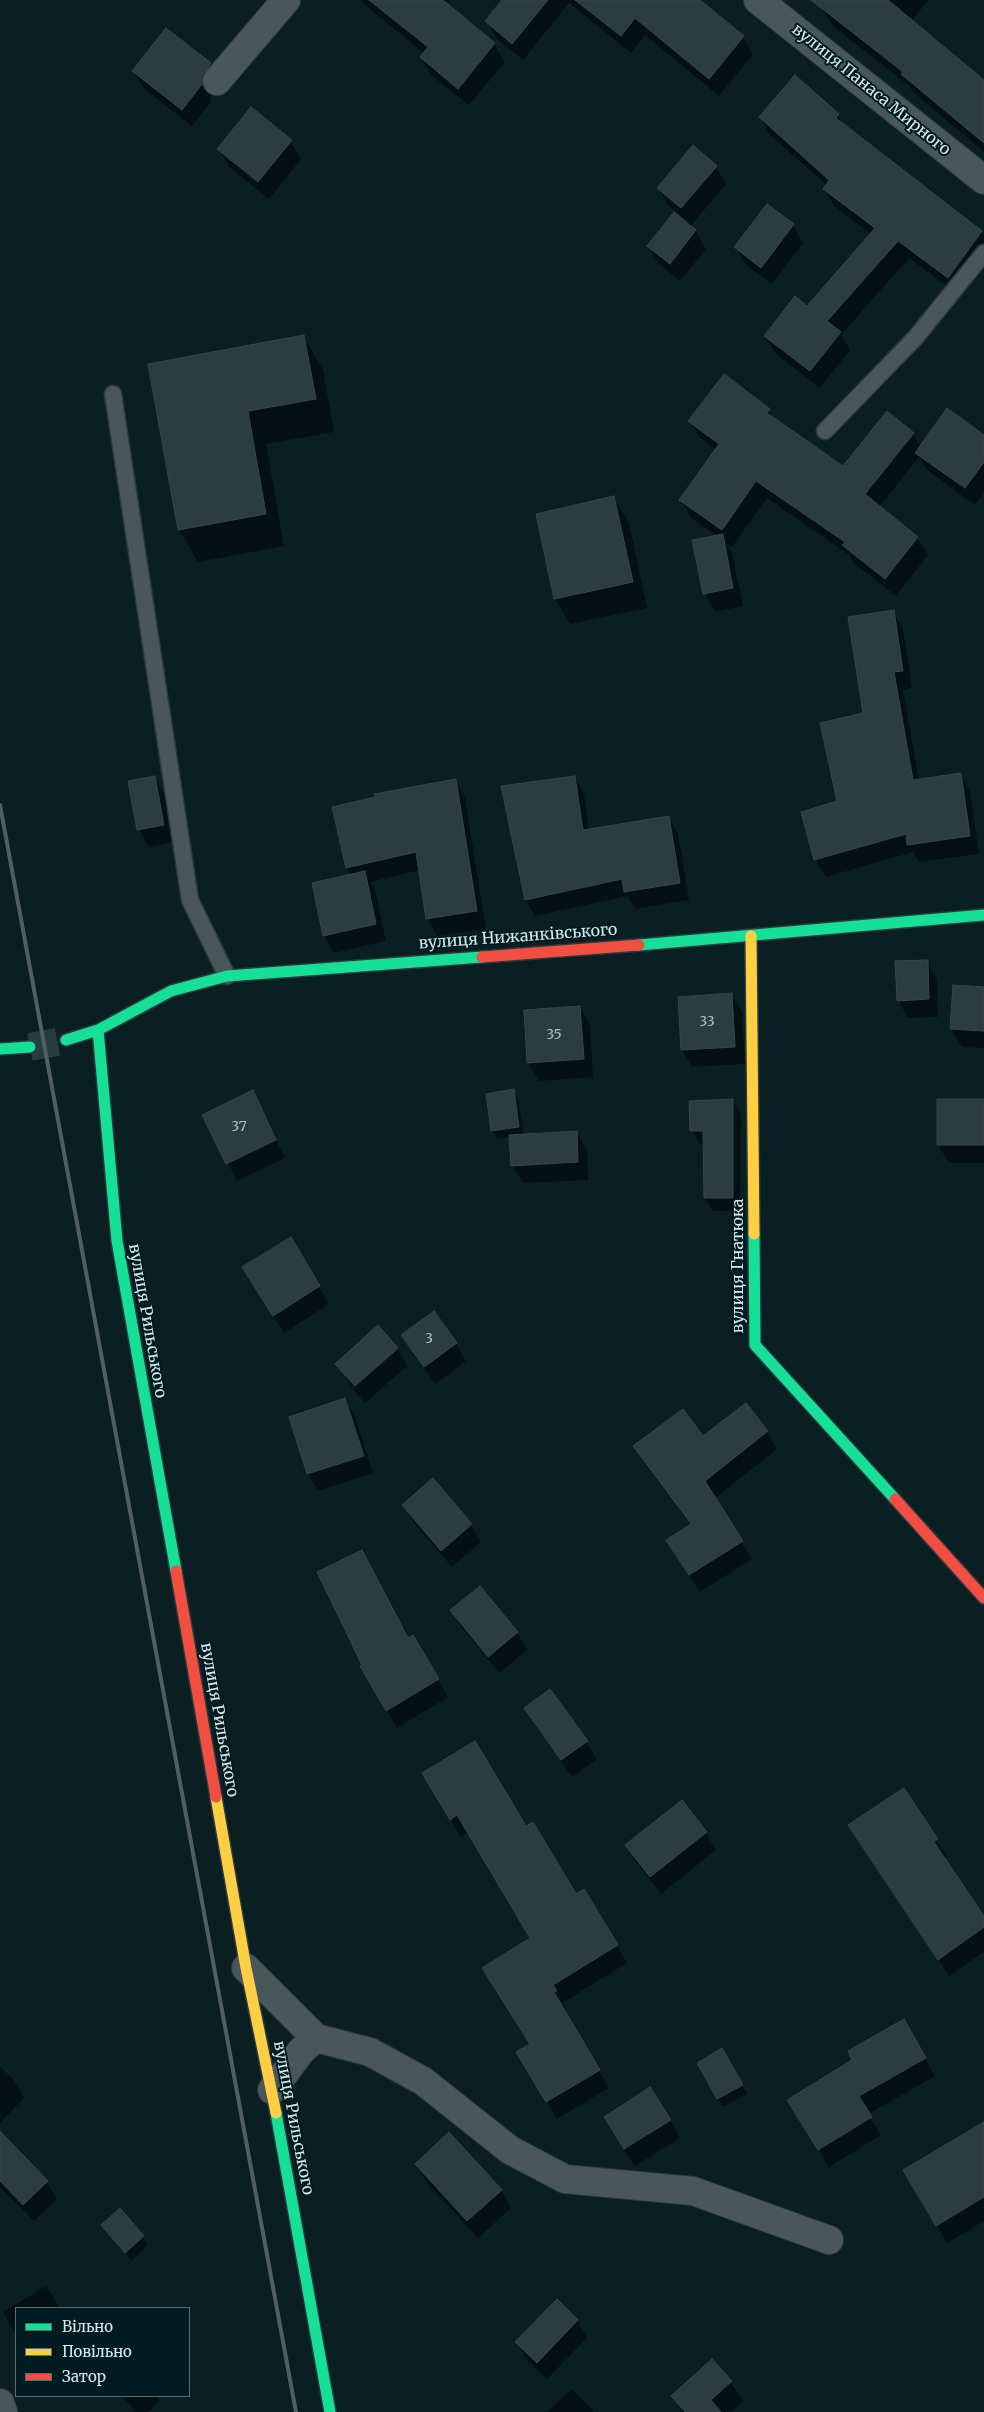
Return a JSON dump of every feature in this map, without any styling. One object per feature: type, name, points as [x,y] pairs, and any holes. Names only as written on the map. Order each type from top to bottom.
[{"type":"street","points":[[217,81],[286,0]]},
{"type":"street","name":"вулиця Панаса Мирного","points":[[758,0],[984,180]]},
{"type":"street","name":"вулиця Нижанківського","points":[[66,1040],[98,1030],[171,991],[227,976],[752,936],[984,915]]},
{"type":"street","name":"вулиця Гнатюка","points":[[752,936],[755,1345],[984,1598]]},
{"type":"street","name":"вулиця Рильського","points":[[98,1030],[116,1241],[246,1968],[272,2090],[330,2412]]},
{"type":"street","points":[[0,1050],[30,1047]]},
{"type":"street","points":[[246,1968],[316,2038],[370,2052],[423,2081],[510,2150],[565,2179],[693,2190],[829,2240]]},
{"type":"street","points":[[272,2090],[301,2051],[316,2038]]},
{"type":"street","points":[[0,2403],[3,2412]]},
{"type":"lane","points":[[825,431],[916,337],[984,253]]},
{"type":"lane","points":[[113,394],[190,900],[227,976]]},
{"type":"building","points":[[369,0],[443,0],[495,43],[458,89],[420,57],[428,47]]},
{"type":"building","points":[[502,0],[548,0],[512,44],[485,21]]},
{"type":"building","points":[[575,0],[700,0],[744,36],[709,79],[635,18],[621,36]]},
{"type":"building","points":[[811,0],[888,0],[984,80],[984,143],[901,74],[903,72]]},
{"type":"building","points":[[166,28],[211,63],[202,78],[202,84],[182,110],[132,71]]},
{"type":"building","points":[[795,75],[839,114],[836,118],[982,231],[948,278],[898,241],[827,321],[841,332],[810,371],[764,336],[795,296],[807,306],[875,228],[823,189],[829,180],[759,117]]},
{"type":"building","points":[[251,107],[292,140],[258,182],[217,149]]},
{"type":"building","points":[[693,145],[717,166],[681,208],[657,188]]},
{"type":"building","points":[[767,204],[794,224],[761,268],[734,247]]},
{"type":"building","points":[[674,212],[696,230],[670,264],[647,246]]},
{"type":"building","points":[[304,335],[316,399],[248,411],[266,514],[178,530],[148,364]]},
{"type":"building","points":[[724,374],[770,409],[767,413],[843,466],[887,411],[914,433],[865,494],[918,537],[885,579],[842,545],[845,542],[756,481],[722,530],[679,500],[719,444],[688,421]]},
{"type":"building","points":[[947,408],[984,435],[984,462],[965,488],[915,453]]},
{"type":"building","points":[[614,496],[633,582],[554,599],[536,514]]},
{"type":"building","points":[[723,534],[733,588],[703,594],[692,540]]},
{"type":"building","points":[[894,610],[903,671],[894,672],[913,780],[961,773],[970,836],[907,845],[906,834],[814,860],[801,812],[837,801],[820,723],[863,713],[848,617]]},
{"type":"building","points":[[155,776],[164,825],[137,830],[128,781]]},
{"type":"building","points":[[575,776],[583,830],[669,816],[680,883],[624,892],[622,879],[525,900],[501,786]]},
{"type":"building","points":[[456,779],[477,911],[426,919],[416,852],[346,868],[332,807],[375,797],[374,794]]},
{"type":"building","points":[[365,871],[376,924],[323,936],[312,883]]},
{"type":"building","points":[[928,960],[929,999],[897,1001],[895,961]]},
{"type":"building","points":[[953,985],[984,987],[984,1031],[950,1029]]},
{"type":"building","points":[[732,993],[735,1047],[681,1050],[678,997]]},
{"type":"building","points":[[580,1006],[584,1059],[527,1063],[524,1010]]},
{"type":"building","points":[[514,1089],[519,1127],[491,1131],[486,1094]]},
{"type":"building","points":[[253,1090],[276,1140],[226,1164],[202,1115]]},
{"type":"building","points":[[733,1099],[733,1198],[704,1198],[703,1131],[690,1131],[689,1101]]},
{"type":"building","points":[[937,1099],[984,1099],[984,1145],[937,1145]]},
{"type":"building","points":[[577,1131],[578,1162],[511,1166],[509,1135]]},
{"type":"building","points":[[291,1237],[320,1286],[273,1316],[242,1267]]},
{"type":"building","points":[[434,1311],[457,1343],[424,1367],[401,1335]]},
{"type":"building","points":[[378,1325],[398,1348],[355,1386],[335,1364]]},
{"type":"building","points":[[345,1398],[364,1456],[307,1474],[289,1417]]},
{"type":"building","points":[[746,1403],[768,1431],[705,1481],[743,1541],[689,1575],[666,1540],[691,1524],[633,1446],[683,1409],[703,1436]]},
{"type":"building","points":[[433,1478],[472,1524],[441,1551],[402,1505]]},
{"type":"building","points":[[362,1550],[408,1638],[413,1635],[439,1679],[386,1711],[360,1666],[362,1665],[317,1572]]},
{"type":"building","points":[[480,1586],[518,1632],[488,1657],[450,1610]]},
{"type":"building","points":[[550,1689],[588,1741],[561,1760],[524,1708]]},
{"type":"building","points":[[475,1741],[526,1826],[533,1822],[576,1894],[584,1889],[618,1945],[553,1985],[557,1991],[554,1992],[600,2070],[546,2102],[516,2052],[530,2044],[482,1968],[530,1938],[457,1815],[450,1820],[422,1773]]},
{"type":"building","points":[[904,1788],[938,1839],[934,1842],[984,1916],[984,1927],[938,1960],[848,1825]]},
{"type":"building","points":[[682,1800],[707,1832],[650,1877],[625,1845]]},
{"type":"building","points":[[904,2019],[926,2058],[859,2096],[872,2117],[818,2150],[787,2100],[852,2060],[848,2051]]},
{"type":"building","points":[[722,2048],[743,2085],[717,2099],[697,2063]]},
{"type":"building","points":[[650,2087],[671,2120],[624,2149],[604,2117]]},
{"type":"building","points":[[984,2122],[984,2197],[936,2226],[903,2170]]},
{"type":"building","points":[[0,2131],[48,2181],[23,2205],[0,2181]]},
{"type":"building","points":[[449,2132],[502,2190],[467,2221],[415,2164]]},
{"type":"building","points":[[120,2208],[144,2236],[125,2253],[101,2225]]},
{"type":"building","points":[[557,2299],[578,2320],[537,2363],[515,2342]]},
{"type":"building","points":[[712,2359],[732,2381],[711,2400],[721,2412],[685,2412],[671,2396]]},
{"type":"tunnel","points":[[30,1047],[66,1040]]},
{"type":"railway","points":[[0,805],[296,2412]]},
{"type":"traffic: fast","points":[[639,945],[984,915]]},
{"type":"traffic: fast","points":[[66,1040],[98,1030],[171,991],[227,976],[482,957]]},
{"type":"traffic: fast","points":[[98,1030],[117,1241],[176,1571]]},
{"type":"traffic: fast","points":[[0,1049],[30,1047]]},
{"type":"traffic: fast","points":[[754,1234],[755,1345],[895,1499]]},
{"type":"traffic: fast","points":[[276,2113],[330,2412]]},
{"type":"traffic: slow","points":[[751,936],[754,1234]]},
{"type":"traffic: slow","points":[[216,1797],[246,1968],[276,2113]]},
{"type":"traffic: jam","points":[[482,957],[639,945]]},
{"type":"traffic: jam","points":[[895,1499],[984,1598]]},
{"type":"traffic: jam","points":[[176,1571],[216,1797]]}]
